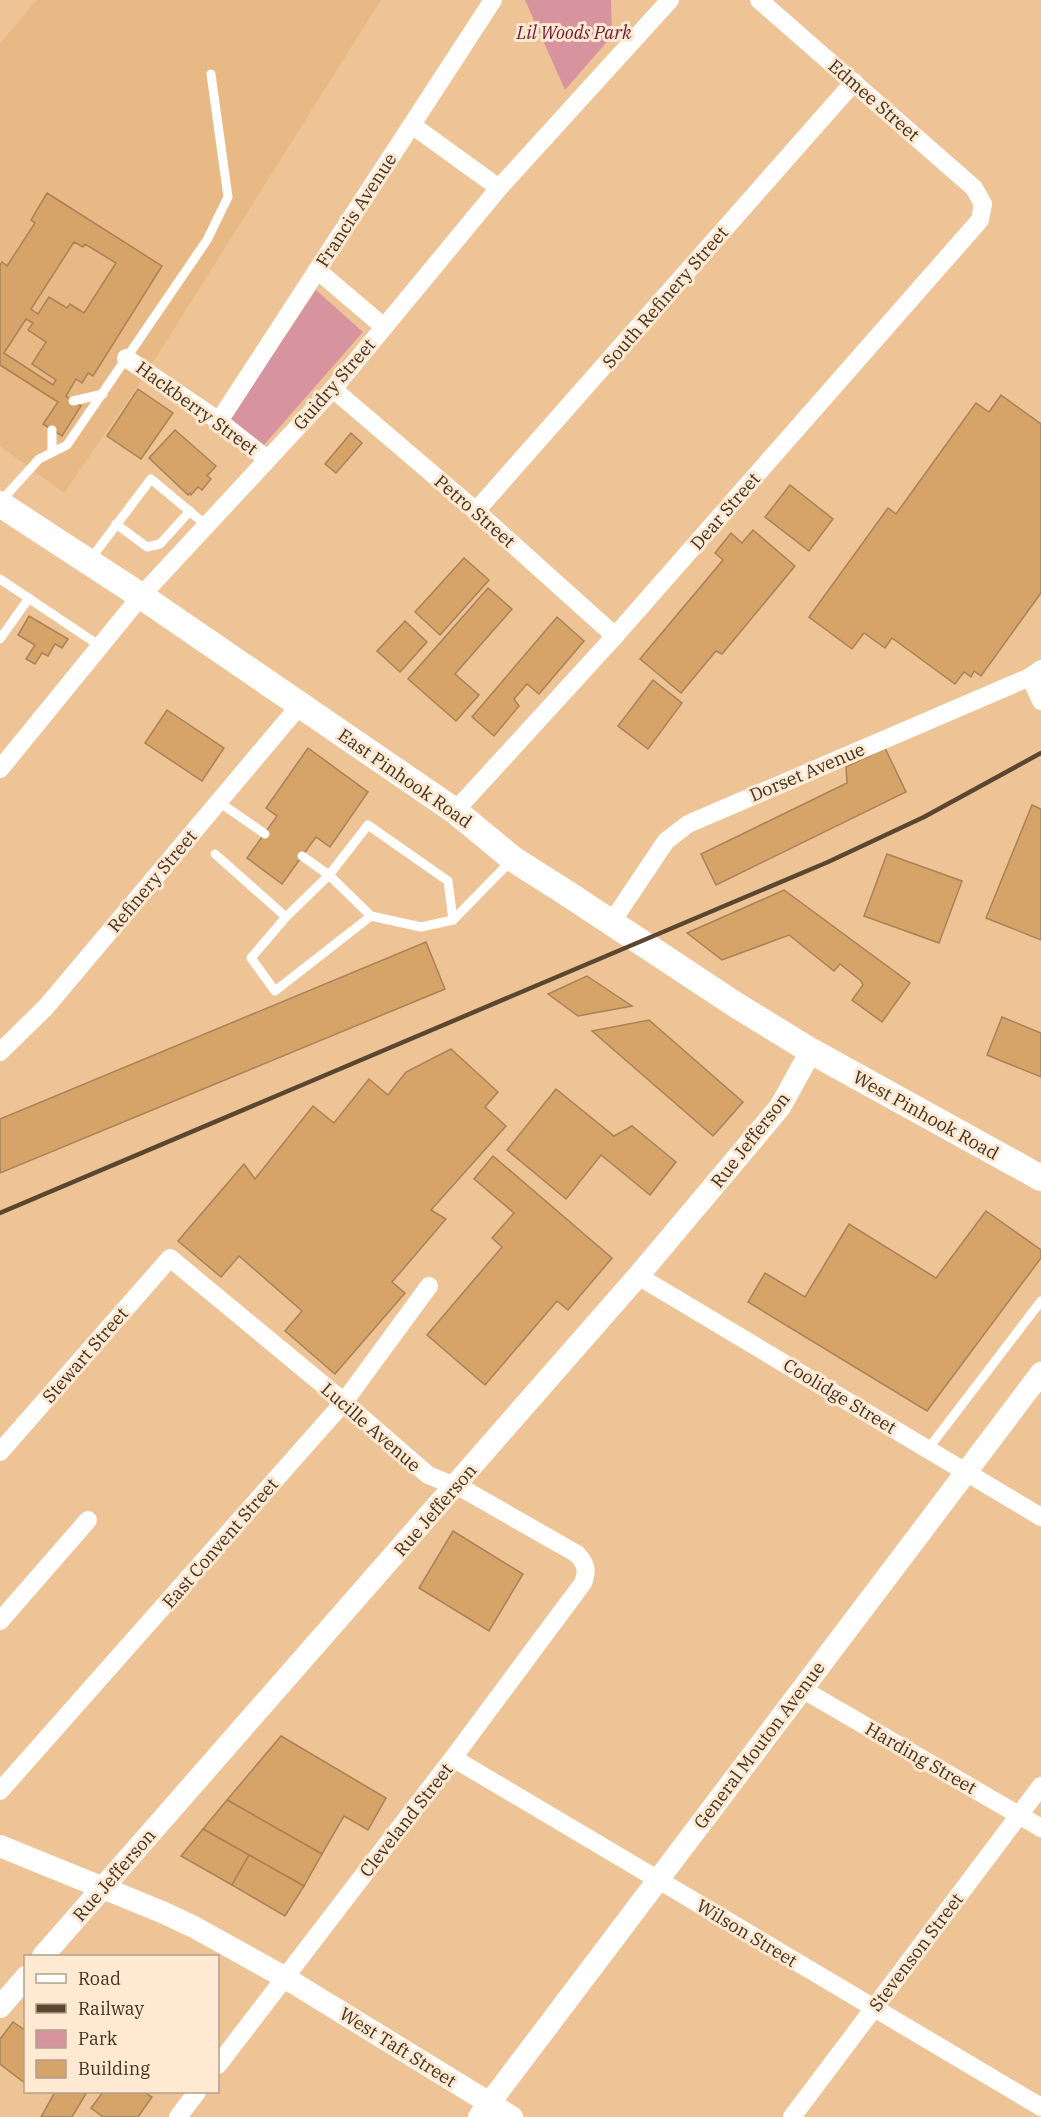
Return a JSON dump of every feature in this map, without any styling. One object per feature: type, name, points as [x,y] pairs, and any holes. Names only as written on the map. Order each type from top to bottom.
[{"type":"main road","name":"East Pinhook Road","points":[[0,504],[141,596],[455,811],[513,859],[811,1052]]},
{"type":"main road","name":"West Pinhook Road","points":[[811,1052],[1041,1179]]},
{"type":"street","name":"Francis Avenue","points":[[219,421],[494,0]]},
{"type":"street","name":"Guidry Street","points":[[0,769],[141,596],[333,389],[499,188],[670,0]]},
{"type":"street","name":"Edmee Street","points":[[759,0],[974,188],[983,204]]},
{"type":"street","name":"South Refinery Street","points":[[476,511],[854,82]]},
{"type":"street","points":[[412,124],[499,188]]},
{"type":"street","name":"Dear Street","points":[[455,811],[615,636],[980,220],[983,204]]},
{"type":"street","points":[[317,270],[384,327]]},
{"type":"street","name":"Hackberry Street","points":[[126,358],[219,421],[267,459]]},
{"type":"street","name":"Petro Street","points":[[333,389],[476,511],[615,636]]},
{"type":"street","points":[[1035,673],[1041,701]]},
{"type":"street","name":"Dorset Avenue","points":[[611,922],[666,841],[687,824],[1035,673]]},
{"type":"street","name":"Refinery Street","points":[[0,1052],[46,1007],[300,705]]},
{"type":"street","name":"Rue Jefferson","points":[[44,1955],[638,1276],[780,1107],[811,1052]]},
{"type":"street","name":"Lucille Avenue","points":[[170,1258],[428,1475],[456,1486],[577,1554],[584,1562],[587,1571]]},
{"type":"street","name":"Stewart Street","points":[[0,1452],[170,1258]]},
{"type":"street","name":"Coolidge Street","points":[[638,1276],[1041,1517]]},
{"type":"street","name":"East Convent Street","points":[[0,1791],[344,1402],[429,1286]]},
{"type":"street","name":"General Mouton Avenue","points":[[484,2110],[1041,1373]]},
{"type":"street","points":[[0,1621],[88,1520]]},
{"type":"street","name":"Cleveland Street","points":[[219,2064],[453,1758],[583,1583],[587,1571]]},
{"type":"street","name":"Harding Street","points":[[802,1689],[1041,1828]]},
{"type":"street","name":"Wilson Street","points":[[453,1758],[1041,2108]]},
{"type":"street","name":"Stevenson Street","points":[[792,2117],[1041,1786]]},
{"type":"street","name":"West Taft Street","points":[[0,1846],[183,1922],[284,1977],[484,2110],[512,2117]]},
{"type":"street","points":[[0,2007],[24,1979]]},
{"type":"street","points":[[178,2117],[196,2093]]},
{"type":"lane","points":[[0,504],[39,459],[67,445],[207,240],[228,197],[211,74]]},
{"type":"lane","points":[[73,401],[103,394]]},
{"type":"lane","points":[[52,430],[52,451]]},
{"type":"lane","points":[[89,561],[152,479],[206,525]]},
{"type":"lane","points":[[116,524],[147,547],[160,544],[190,511]]},
{"type":"lane","points":[[0,579],[100,646]]},
{"type":"lane","points":[[0,639],[29,598]]},
{"type":"lane","points":[[219,802],[265,834]]},
{"type":"lane","points":[[371,916],[275,991],[251,958],[286,917],[329,875],[368,825],[448,881],[453,920]]},
{"type":"lane","points":[[215,854],[286,917]]},
{"type":"lane","points":[[302,856],[329,875],[371,916],[422,927],[453,920],[513,859]]},
{"type":"lane","points":[[928,1449],[1041,1301]]},
{"type":"shaded area","points":[[37,0],[381,0],[140,383],[64,493],[0,446],[0,43]]},
{"type":"green space","name":"Lil Woods Park","points":[[525,0],[611,0],[612,36],[565,90]]},
{"type":"green space","points":[[316,290],[363,332],[263,446],[229,420]]},
{"type":"building","points":[[47,193],[162,266],[93,376],[88,373],[82,383],[76,379],[66,396],[81,406],[62,436],[43,424],[58,402],[0,365],[0,265],[2,262],[7,266],[35,223],[31,220]],"holes":[[[74,242],[83,247],[85,244],[116,263],[84,313],[70,304],[67,308],[49,297],[38,314],[31,309]],[[26,319],[33,323],[28,330],[46,342],[32,364],[56,380],[53,385],[4,353]]]},
{"type":"building","points":[[138,389],[173,413],[141,459],[107,436]]},
{"type":"building","points":[[1001,395],[1041,424],[1041,593],[981,676],[974,671],[971,677],[964,672],[955,684],[892,638],[885,648],[864,633],[852,649],[809,617],[888,508],[896,514],[976,403],[989,412]]},
{"type":"building","points":[[175,430],[216,466],[207,476],[211,479],[202,490],[198,487],[191,495],[190,493],[188,495],[149,458]]},
{"type":"building","points":[[351,433],[362,443],[336,473],[325,464]]},
{"type":"building","points":[[790,485],[833,519],[809,551],[765,517]]},
{"type":"building","points":[[753,530],[795,566],[722,654],[716,651],[681,693],[640,659],[723,560],[715,553],[731,533],[742,543]]},
{"type":"building","points":[[464,558],[489,580],[440,635],[415,612]]},
{"type":"building","points":[[488,588],[512,609],[455,674],[479,695],[456,721],[408,679]]},
{"type":"building","points":[[29,616],[68,639],[62,648],[55,644],[48,656],[42,653],[35,664],[26,659],[35,645],[18,635]]},
{"type":"building","points":[[557,617],[584,641],[539,694],[527,684],[514,699],[519,706],[494,736],[472,717]]},
{"type":"building","points":[[405,621],[427,642],[400,672],[377,651]]},
{"type":"building","points":[[653,680],[682,703],[648,749],[618,726]]},
{"type":"building","points":[[167,710],[224,748],[202,781],[145,743]]},
{"type":"building","points":[[308,748],[368,792],[330,847],[316,837],[282,884],[247,858],[277,816],[266,808]]},
{"type":"building","points":[[885,748],[906,792],[716,885],[701,854],[847,783],[846,767]]},
{"type":"building","points":[[1032,805],[1041,809],[1041,940],[986,918]]},
{"type":"building","points":[[887,854],[962,881],[939,943],[864,916]]},
{"type":"building","points":[[784,890],[910,983],[882,1022],[852,1000],[863,985],[861,981],[840,964],[834,971],[789,935],[722,960],[687,933]]},
{"type":"building","points":[[426,942],[445,989],[0,1173],[0,1119]]},
{"type":"building","points":[[587,976],[632,1006],[578,1016],[548,994]]},
{"type":"building","points":[[1002,1017],[1041,1033],[1041,1077],[987,1055]]},
{"type":"building","points":[[649,1020],[743,1102],[713,1136],[592,1031]]},
{"type":"building","points":[[451,1049],[498,1092],[485,1107],[506,1126],[431,1210],[446,1219],[392,1282],[405,1293],[335,1374],[285,1331],[302,1311],[239,1256],[221,1277],[178,1241],[244,1164],[255,1179],[313,1106],[334,1123],[369,1079],[388,1095],[406,1072]]},
{"type":"building","points":[[556,1089],[614,1136],[632,1126],[676,1162],[650,1195],[601,1155],[566,1199],[507,1150]]},
{"type":"building","points":[[493,1156],[612,1258],[568,1310],[557,1301],[485,1385],[427,1335],[502,1247],[492,1238],[514,1213],[474,1179]]},
{"type":"building","points":[[986,1211],[1041,1250],[1041,1258],[927,1411],[748,1302],[765,1273],[805,1297],[849,1224],[936,1278]]},
{"type":"building","points":[[453,1531],[523,1574],[489,1631],[419,1588]]},
{"type":"building","points":[[281,1736],[386,1798],[368,1830],[344,1816],[322,1854],[227,1800]]},
{"type":"building","points":[[227,1800],[322,1854],[304,1886],[203,1829]]},
{"type":"building","points":[[203,1829],[249,1855],[232,1885],[181,1856]]},
{"type":"building","points":[[249,1855],[304,1886],[285,1916],[232,1885]]},
{"type":"building","points":[[13,2022],[24,2030],[24,2082],[0,2064],[0,2039]]},
{"type":"building","points":[[54,2093],[86,2093],[72,2117],[41,2117]]},
{"type":"building","points":[[102,2093],[146,2093],[152,2097],[138,2117],[103,2117],[91,2108]]},
{"type":"railway","points":[[0,1213],[828,862],[924,817],[1041,753]]}]
